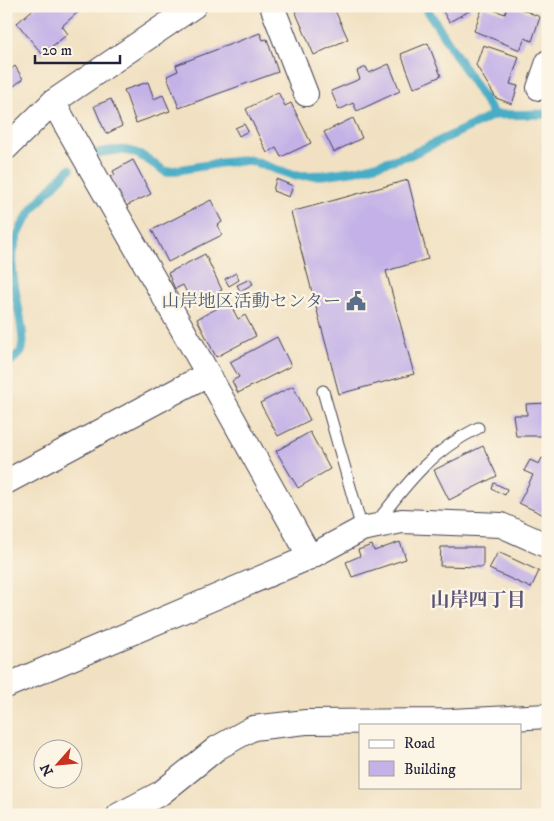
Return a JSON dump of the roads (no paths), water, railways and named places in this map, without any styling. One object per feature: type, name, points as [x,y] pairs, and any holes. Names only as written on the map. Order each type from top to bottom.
[{"type":"street","points":[[6,148],[53,102],[194,6]]},
{"type":"street","points":[[272,6],[306,94]]},
{"type":"street","points":[[539,88],[548,62]]},
{"type":"street","points":[[53,102],[310,558]]},
{"type":"street","points":[[6,482],[208,374]]},
{"type":"street","points":[[6,686],[310,558],[368,528],[402,521],[501,526],[548,546]]},
{"type":"street","points":[[119,815],[161,793],[217,748],[253,728],[306,722],[451,721],[548,716]]},
{"type":"lane","points":[[322,391],[368,528]]},
{"type":"lane","points":[[368,528],[416,473],[454,440],[478,428]]},
{"type":"waterway","points":[[425,6],[494,115]]},
{"type":"waterway","points":[[97,153],[119,150],[134,152],[166,172],[249,160],[295,176],[324,175],[358,170],[410,155],[494,115],[548,114]]},
{"type":"waterway","points":[[6,365],[21,352],[23,342],[12,266],[13,251],[17,237],[23,224],[40,200],[70,169]]},
{"type":"place","name":"山岸地区活動センター","points":[[356,301]]},
{"type":"district","name":"山岸四丁目","points":[[478,599]]}]
